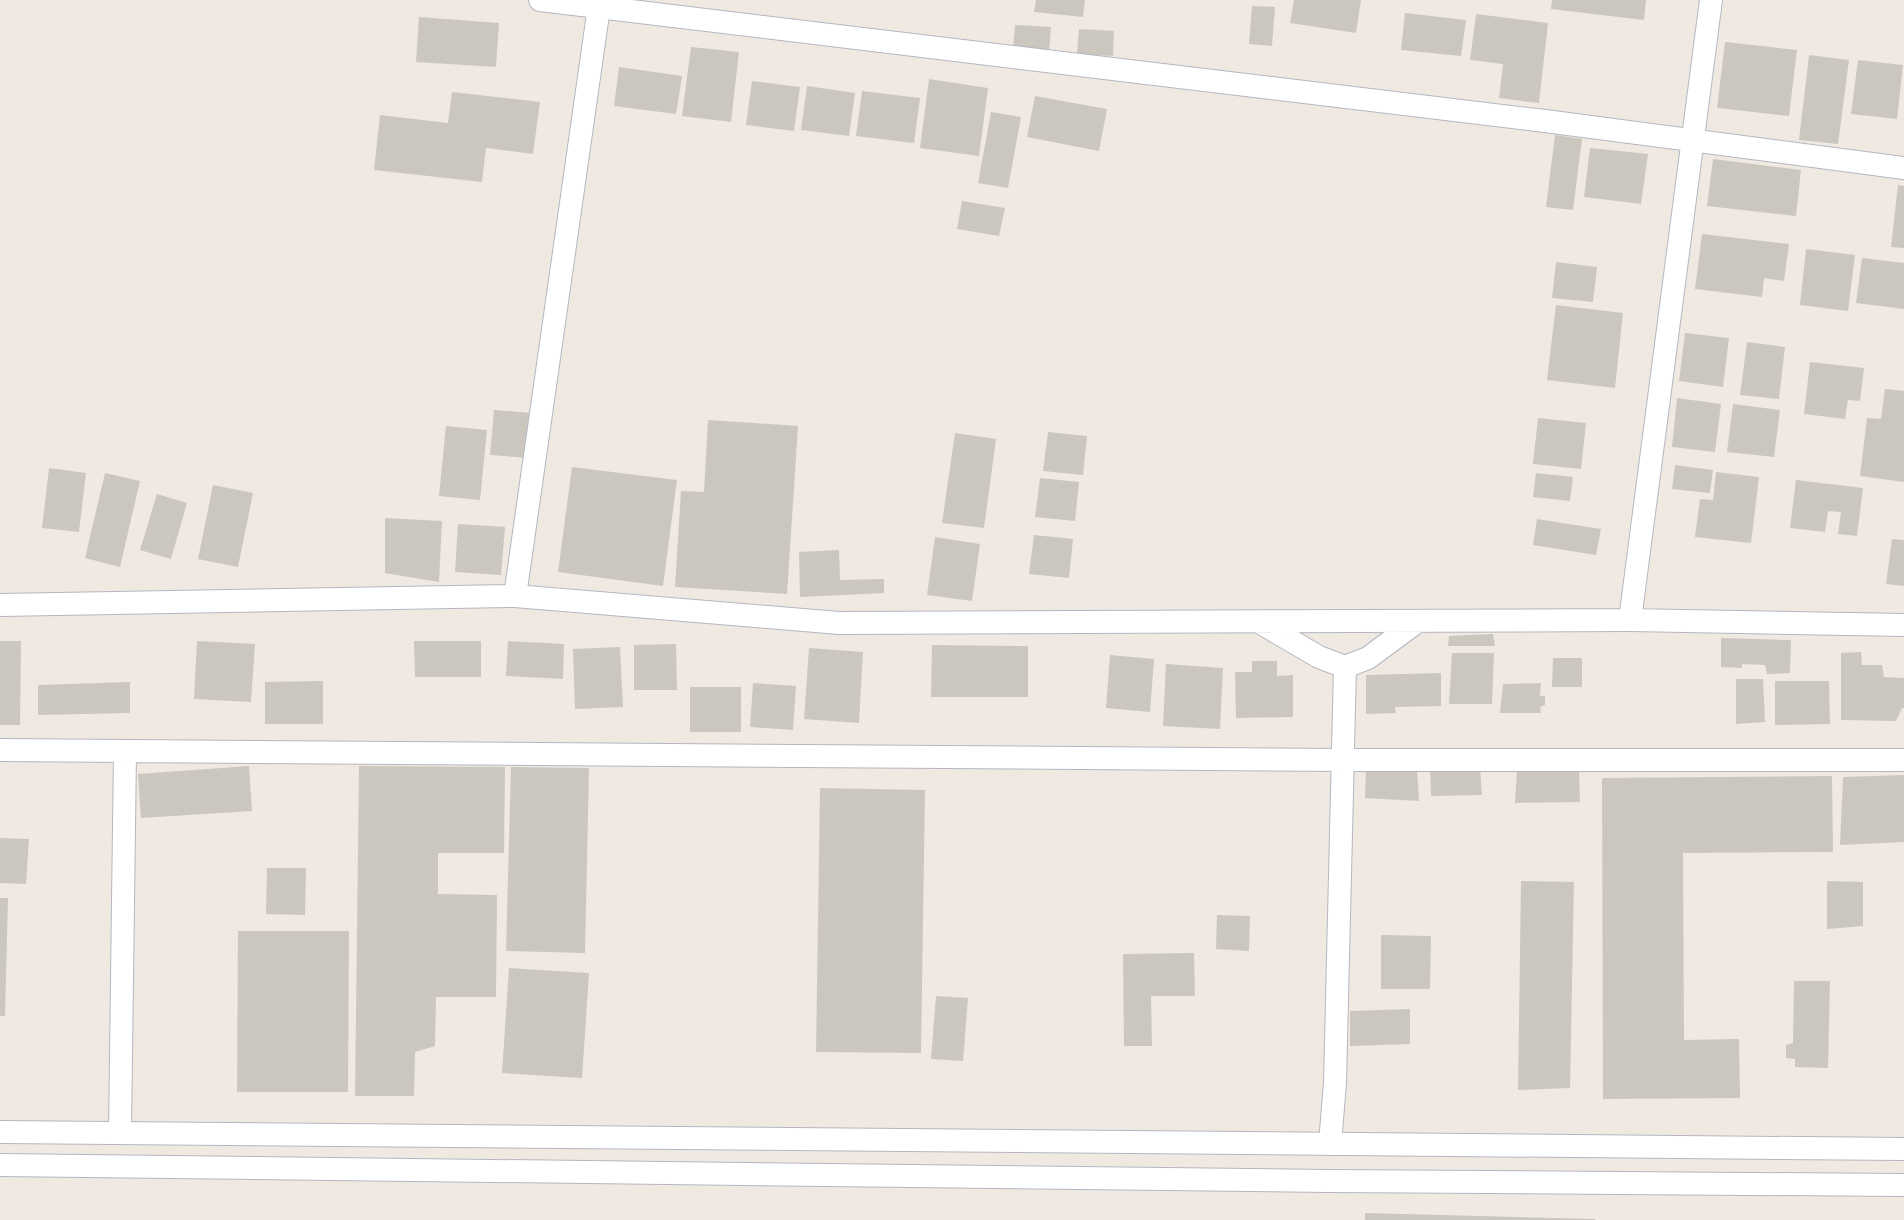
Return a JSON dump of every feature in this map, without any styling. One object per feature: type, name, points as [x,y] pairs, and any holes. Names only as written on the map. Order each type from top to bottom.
[{"type":"street","points":[[540,0],[599,4],[1692,140],[1904,168]]},
{"type":"street","points":[[1630,620],[1711,0]]},
{"type":"street","points":[[515,596],[599,4]]},
{"type":"street","points":[[0,605],[515,596],[839,623],[1630,620],[1904,625]]},
{"type":"street","points":[[1258,621],[1319,657],[1345,667],[1368,658],[1418,621]]},
{"type":"street","points":[[1330,1144],[1335,1083],[1345,667]]},
{"type":"street","points":[[0,750],[1342,760],[1904,760]]},
{"type":"street","points":[[120,1133],[125,751]]},
{"type":"street","points":[[0,1132],[1904,1149]]},
{"type":"street","points":[[0,1165],[1329,1181],[1904,1185]]},
{"type":"building","points":[[1036,0],[1085,0],[1083,17],[1034,12]]},
{"type":"building","points":[[1294,0],[1361,0],[1356,33],[1290,23]]},
{"type":"building","points":[[1552,0],[1646,0],[1644,20],[1551,9]]},
{"type":"building","points":[[1252,6],[1275,7],[1272,46],[1249,44]]},
{"type":"building","points":[[1405,13],[1466,20],[1461,56],[1401,50]]},
{"type":"building","points":[[1476,14],[1548,23],[1539,103],[1499,98],[1503,64],[1470,60]]},
{"type":"building","points":[[419,17],[499,23],[496,67],[416,62]]},
{"type":"building","points":[[1015,25],[1051,27],[1049,52],[1013,49]]},
{"type":"building","points":[[1079,29],[1114,31],[1113,56],[1077,54]]},
{"type":"building","points":[[1725,42],[1797,50],[1789,116],[1717,108]]},
{"type":"building","points":[[691,47],[739,52],[731,122],[682,116]]},
{"type":"building","points":[[1809,55],[1849,60],[1838,144],[1799,140]]},
{"type":"building","points":[[1858,60],[1903,65],[1897,119],[1851,114]]},
{"type":"building","points":[[619,67],[682,76],[676,114],[614,106]]},
{"type":"building","points":[[929,79],[988,88],[979,156],[920,148]]},
{"type":"building","points":[[752,81],[800,87],[794,131],[746,125]]},
{"type":"building","points":[[807,86],[855,93],[849,136],[801,130]]},
{"type":"building","points":[[862,91],[920,98],[914,143],[856,136]]},
{"type":"building","points":[[452,92],[540,102],[533,154],[486,148],[482,182],[374,170],[380,115],[448,123]]},
{"type":"building","points":[[1035,96],[1107,109],[1099,151],[1027,137]]},
{"type":"building","points":[[991,112],[1021,117],[1008,188],[978,183]]},
{"type":"building","points":[[1555,135],[1582,139],[1573,210],[1546,207]]},
{"type":"building","points":[[1590,148],[1648,154],[1641,204],[1584,197]]},
{"type":"building","points":[[1713,159],[1801,170],[1796,216],[1707,206]]},
{"type":"building","points":[[1898,185],[1904,186],[1904,248],[1891,247]]},
{"type":"building","points":[[962,201],[1005,208],[999,236],[957,229]]},
{"type":"building","points":[[1702,234],[1789,244],[1784,281],[1764,278],[1762,297],[1695,289]]},
{"type":"building","points":[[1806,249],[1855,255],[1848,311],[1800,305]]},
{"type":"building","points":[[1862,258],[1904,263],[1904,309],[1856,303]]},
{"type":"building","points":[[1556,262],[1597,267],[1593,302],[1552,298]]},
{"type":"building","points":[[1556,305],[1623,313],[1615,388],[1547,380]]},
{"type":"building","points":[[1685,333],[1729,338],[1723,387],[1679,381]]},
{"type":"building","points":[[1747,342],[1785,347],[1779,399],[1740,395]]},
{"type":"building","points":[[1810,362],[1864,368],[1860,401],[1848,400],[1845,419],[1804,414]]},
{"type":"building","points":[[1885,389],[1904,391],[1904,482],[1860,476],[1867,418],[1881,419]]},
{"type":"building","points":[[1677,398],[1721,404],[1715,452],[1672,447]]},
{"type":"building","points":[[1733,404],[1780,410],[1774,457],[1727,452]]},
{"type":"building","points":[[494,410],[532,413],[528,458],[490,455]]},
{"type":"building","points":[[1538,418],[1586,423],[1581,469],[1533,464]]},
{"type":"building","points":[[708,420],[798,426],[787,594],[675,587],[681,491],[704,492]]},
{"type":"building","points":[[446,426],[487,430],[480,500],[439,496]]},
{"type":"building","points":[[1048,432],[1087,436],[1083,475],[1043,471]]},
{"type":"building","points":[[955,433],[996,439],[984,528],[942,523]]},
{"type":"building","points":[[1675,465],[1713,470],[1710,493],[1672,489]]},
{"type":"building","points":[[572,467],[677,480],[663,586],[558,572]]},
{"type":"building","points":[[49,468],[86,473],[79,532],[42,528]]},
{"type":"building","points":[[1716,472],[1759,477],[1751,543],[1695,537],[1700,499],[1713,500]]},
{"type":"building","points":[[105,473],[140,481],[120,567],[85,558]]},
{"type":"building","points":[[1536,473],[1573,477],[1570,501],[1533,497]]},
{"type":"building","points":[[1040,478],[1079,482],[1075,521],[1035,517]]},
{"type":"building","points":[[1796,480],[1863,488],[1857,536],[1838,534],[1841,512],[1828,511],[1825,532],[1790,528]]},
{"type":"building","points":[[213,485],[253,493],[238,567],[198,559]]},
{"type":"building","points":[[157,494],[187,503],[171,559],[140,550]]},
{"type":"building","points":[[385,518],[442,521],[439,582],[385,573]]},
{"type":"building","points":[[1537,519],[1601,529],[1596,555],[1533,545]]},
{"type":"building","points":[[458,524],[505,527],[501,575],[455,572]]},
{"type":"building","points":[[1034,535],[1073,539],[1069,578],[1029,574]]},
{"type":"building","points":[[935,537],[980,544],[972,601],[927,595]]},
{"type":"building","points":[[1892,539],[1904,540],[1904,586],[1886,584]]},
{"type":"building","points":[[839,550],[840,580],[884,579],[884,593],[800,597],[799,552]]},
{"type":"building","points":[[1493,634],[1495,646],[1448,646],[1449,636]]},
{"type":"building","points":[[1721,638],[1791,640],[1790,673],[1767,674],[1765,665],[1742,664],[1742,668],[1721,667]]},
{"type":"building","points":[[0,641],[21,641],[20,725],[0,725]]},
{"type":"building","points":[[197,641],[255,644],[251,702],[194,699]]},
{"type":"building","points":[[414,641],[481,641],[481,677],[415,677]]},
{"type":"building","points":[[508,641],[564,644],[563,679],[506,676]]},
{"type":"building","points":[[676,644],[677,690],[634,690],[634,645]]},
{"type":"building","points":[[932,645],[1028,646],[1028,697],[931,697]]},
{"type":"building","points":[[620,647],[623,707],[575,709],[573,649]]},
{"type":"building","points":[[809,648],[863,652],[859,723],[804,719]]},
{"type":"building","points":[[1861,652],[1862,665],[1882,665],[1884,677],[1904,678],[1904,708],[1902,708],[1896,721],[1841,720],[1841,653]]},
{"type":"building","points":[[1452,653],[1494,653],[1492,704],[1449,704]]},
{"type":"building","points":[[1110,655],[1154,659],[1150,712],[1106,708]]},
{"type":"building","points":[[1553,658],[1582,658],[1582,687],[1552,687]]},
{"type":"building","points":[[1252,661],[1277,661],[1277,676],[1293,675],[1293,717],[1236,718],[1235,672],[1252,672]]},
{"type":"building","points":[[1166,664],[1223,668],[1220,729],[1163,726]]},
{"type":"building","points":[[1441,673],[1441,706],[1395,707],[1396,713],[1366,714],[1366,675]]},
{"type":"building","points":[[1736,679],[1763,679],[1765,722],[1736,724]]},
{"type":"building","points":[[323,681],[323,724],[265,724],[265,682]]},
{"type":"building","points":[[1775,681],[1829,681],[1830,724],[1775,725]]},
{"type":"building","points":[[130,682],[130,713],[38,715],[38,685]]},
{"type":"building","points":[[753,683],[796,686],[793,730],[750,727]]},
{"type":"building","points":[[1541,683],[1540,696],[1545,696],[1545,705],[1540,707],[1541,713],[1500,713],[1503,684]]},
{"type":"building","points":[[690,687],[741,687],[741,732],[690,732]]},
{"type":"building","points":[[249,766],[252,811],[141,818],[138,774]]},
{"type":"building","points":[[359,766],[505,767],[504,853],[438,853],[438,894],[497,895],[496,997],[436,997],[435,1046],[415,1052],[414,1096],[355,1096]]},
{"type":"building","points":[[511,767],[589,768],[585,953],[506,951]]},
{"type":"building","points":[[1430,767],[1480,768],[1482,795],[1431,796]]},
{"type":"building","points":[[1517,769],[1579,770],[1580,802],[1515,803]]},
{"type":"building","points":[[1366,770],[1417,770],[1419,801],[1365,798]]},
{"type":"building","points":[[1904,775],[1904,842],[1840,845],[1843,777]]},
{"type":"building","points":[[1832,776],[1833,852],[1683,853],[1684,1040],[1739,1039],[1740,1098],[1603,1099],[1602,778]]},
{"type":"building","points":[[820,788],[925,790],[921,1053],[816,1052]]},
{"type":"building","points":[[0,838],[29,839],[26,884],[0,883]]},
{"type":"building","points":[[267,868],[306,868],[305,915],[266,914]]},
{"type":"building","points":[[1521,881],[1574,882],[1570,1088],[1518,1090]]},
{"type":"building","points":[[1827,881],[1863,882],[1863,926],[1827,929]]},
{"type":"building","points":[[0,898],[8,898],[5,1016],[0,1016]]},
{"type":"building","points":[[1217,915],[1250,916],[1249,951],[1216,949]]},
{"type":"building","points":[[238,931],[349,931],[348,1092],[237,1092]]},
{"type":"building","points":[[1381,935],[1431,936],[1430,989],[1381,989]]},
{"type":"building","points":[[1194,953],[1195,996],[1151,996],[1152,1046],[1124,1046],[1123,954]]},
{"type":"building","points":[[509,968],[589,973],[582,1078],[502,1073]]},
{"type":"building","points":[[1794,981],[1830,981],[1828,1068],[1795,1067],[1795,1059],[1786,1058],[1786,1045],[1793,1043]]},
{"type":"building","points":[[936,996],[968,998],[963,1061],[931,1059]]},
{"type":"building","points":[[1410,1009],[1410,1044],[1350,1046],[1350,1011]]},
{"type":"building","points":[[1365,1213],[1595,1219],[1595,1220],[1365,1220]]}]
